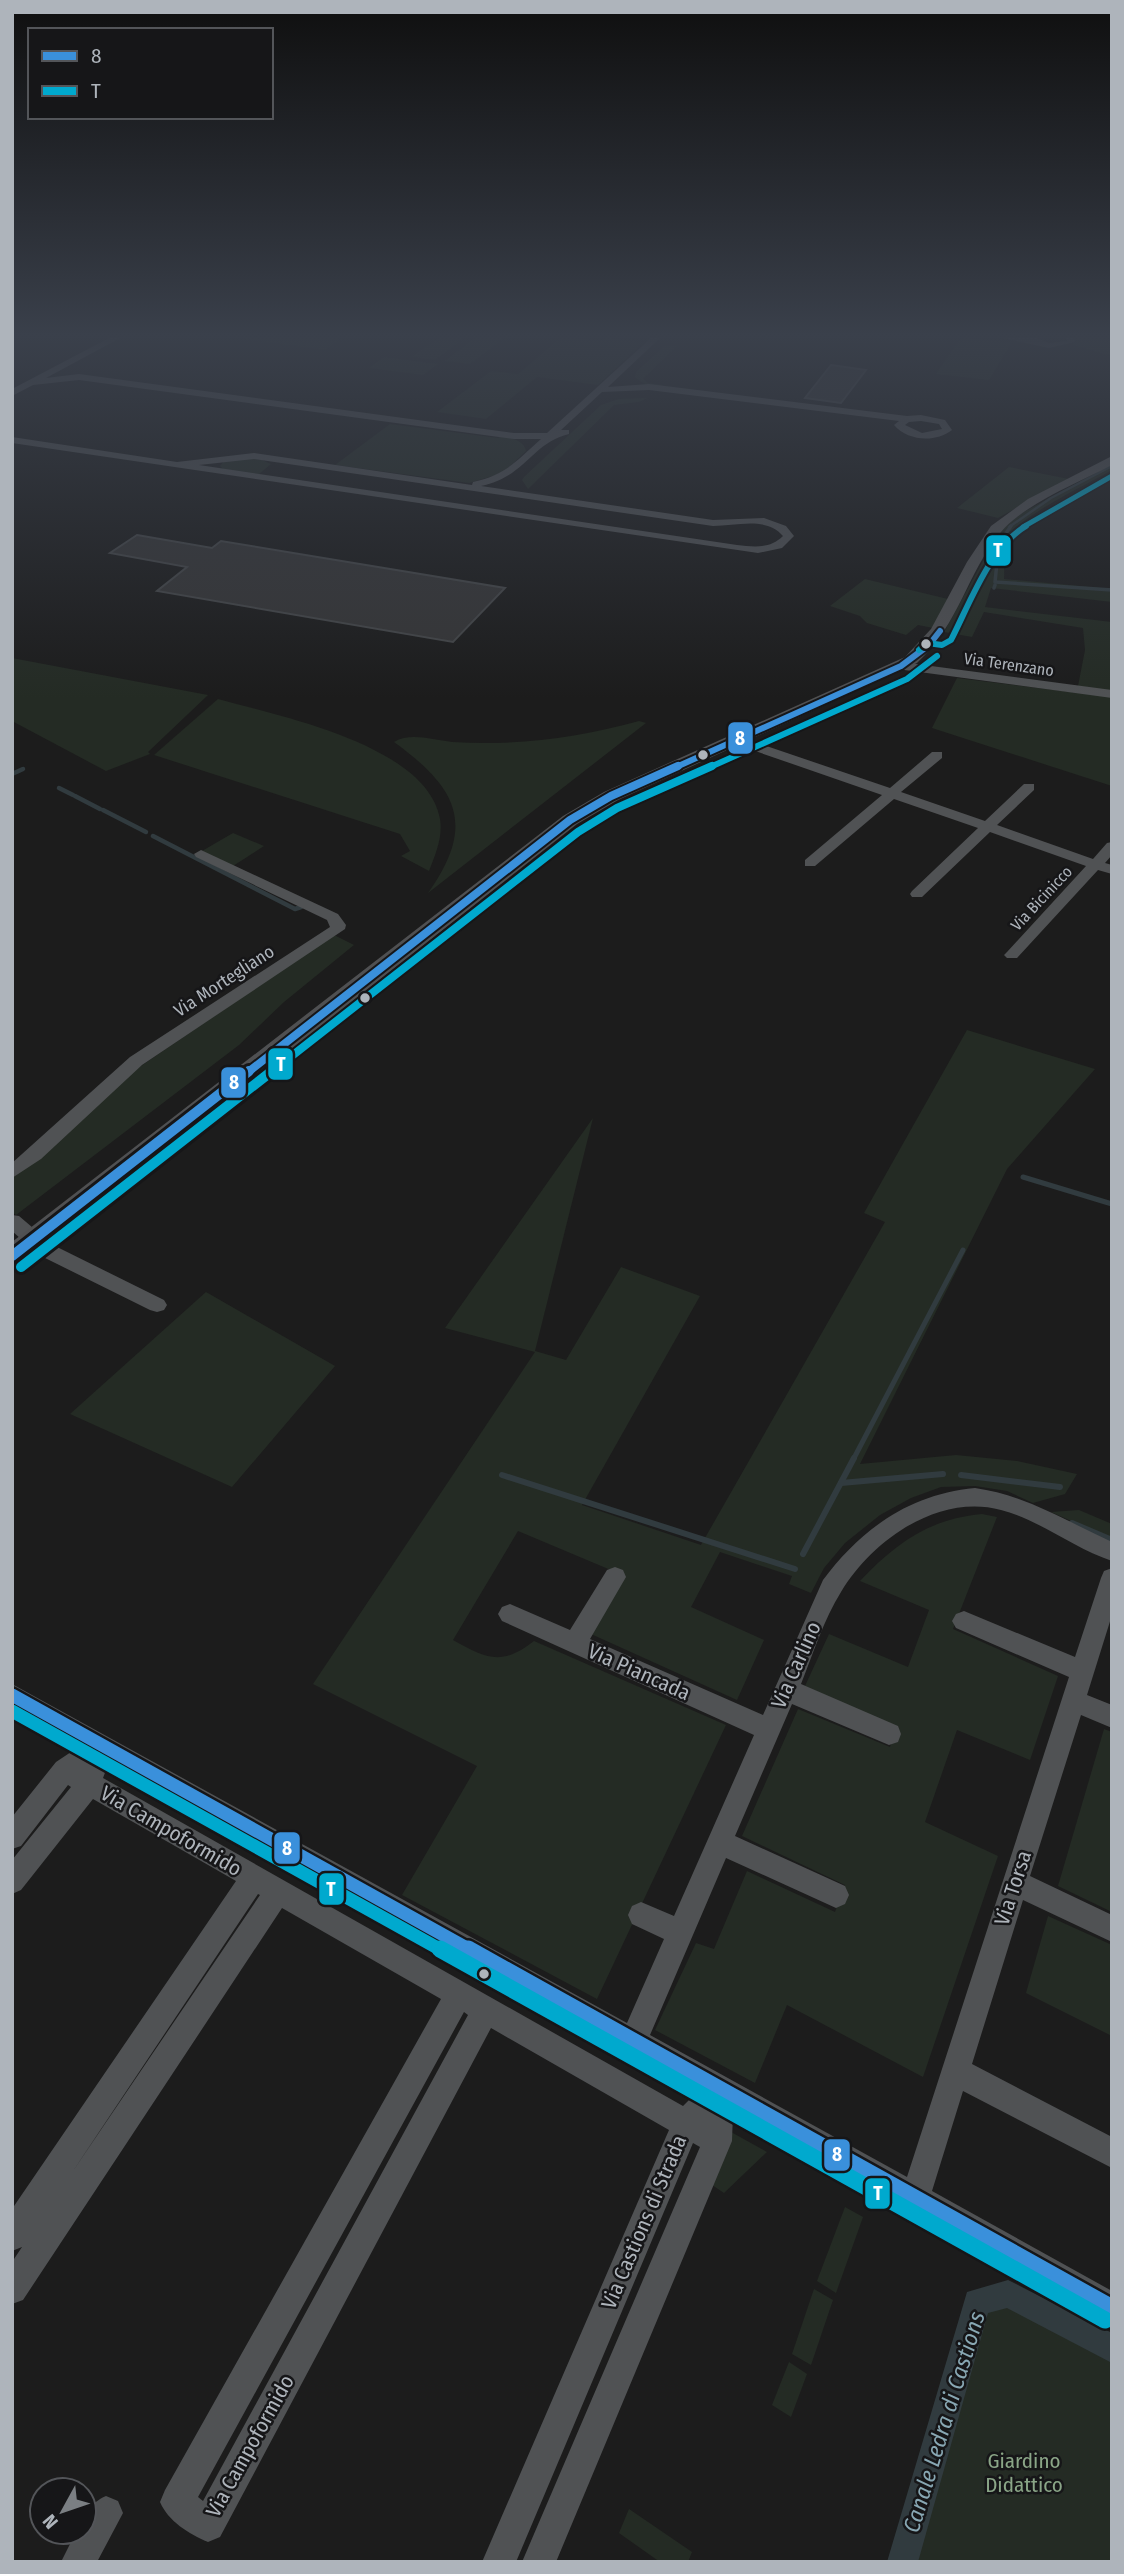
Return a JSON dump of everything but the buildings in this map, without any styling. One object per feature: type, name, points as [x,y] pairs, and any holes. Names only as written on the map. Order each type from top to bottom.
[{"type":"main road","points":[[12,1256],[570,820],[611,796],[901,666],[932,642],[985,545],[1000,524],[1112,460]]},
{"type":"street","points":[[122,457],[687,541],[762,549],[783,543],[789,536],[777,525],[759,521],[713,523],[262,457]]},
{"type":"street","points":[[173,465],[200,464],[229,457]]},
{"type":"street","points":[[222,472],[216,467],[216,463],[229,457]]},
{"type":"street","points":[[443,483],[470,485],[497,480],[527,457]]},
{"type":"street","points":[[530,496],[519,486],[518,478],[536,457]]},
{"type":"street","points":[[267,479],[290,461]]},
{"type":"street","points":[[289,482],[312,464]]},
{"type":"street","points":[[491,511],[513,507],[530,496]]},
{"type":"street","points":[[513,507],[520,512],[674,536],[687,541]]},
{"type":"street","name":"Via Terenzano","points":[[901,666],[1112,694]]},
{"type":"street","name":"Via Bicinicco","points":[[737,740],[1112,870]]},
{"type":"street","points":[[810,863],[937,755]]},
{"type":"street","points":[[918,894],[1030,787]]},
{"type":"street","name":"Via Bicinicco","points":[[1012,955],[1112,846]]},
{"type":"street","name":"Via Mortegliano","points":[[12,1172],[35,1155],[136,1061],[337,929],[338,925],[333,917],[201,854]]},
{"type":"street","points":[[12,1221],[46,1250],[157,1305]]},
{"type":"street","name":"Via Carlino","points":[[633,2041],[767,1729],[837,1578],[880,1535],[919,1510],[962,1498],[999,1500],[1112,1552]]},
{"type":"street","points":[[575,1643],[615,1577]]},
{"type":"street","name":"Via Torsa","points":[[915,2198],[1112,1578]]},
{"type":"street","name":"Via Piancada","points":[[510,1614],[767,1729]]},
{"type":"street","points":[[964,1620],[1082,1671]]},
{"type":"street","points":[[785,1689],[889,1734]]},
{"type":"street","points":[[12,1695],[1112,2308]]},
{"type":"street","points":[[1073,1700],[1112,1717]]},
{"type":"street","points":[[12,1837],[65,1770],[102,1745]]},
{"type":"street","name":"Via Campoformido","points":[[12,1881],[89,1784],[102,1745]]},
{"type":"street","name":"Via Campoformido","points":[[65,1770],[717,2141]]},
{"type":"street","points":[[719,1842],[836,1895]]},
{"type":"street","points":[[1015,1882],[1112,1929]]},
{"type":"street","points":[[12,2289],[266,1884]]},
{"type":"street","name":"Via Campoformido","points":[[12,2236],[266,1884]]},
{"type":"street","points":[[641,1914],[680,1933]]},
{"type":"street","name":"Via Campoformido","points":[[459,1994],[177,2502],[208,2525],[486,2010]]},
{"type":"street","points":[[955,2071],[1112,2154]]},
{"type":"street","name":"Via Castions di Strada","points":[[499,2562],[687,2123],[720,2089]]},
{"type":"street","name":"Via Castions di Strada","points":[[539,2562],[717,2141],[720,2089]]},
{"type":"street","points":[[78,2562],[106,2513]]},
{"type":"green space","points":[[242,457],[271,464],[258,475],[224,470],[220,466],[225,460]]},
{"type":"green space","points":[[346,457],[520,457],[503,473],[469,483],[335,465]]},
{"type":"green space","points":[[545,457],[561,457],[528,489],[522,480]]},
{"type":"green space","points":[[1112,464],[1112,470],[1072,491],[1016,528],[1005,546],[1004,579],[1112,589],[1112,602],[991,588],[985,607],[1112,622],[1112,691],[1078,686],[1085,650],[1083,628],[984,612],[972,637],[944,632],[999,532],[1020,514]]},
{"type":"green space","points":[[1009,467],[1069,479],[998,518],[957,508]]},
{"type":"green space","points":[[865,579],[948,599],[933,628],[918,625],[906,635],[867,623],[860,616],[830,606]]},
{"type":"green space","points":[[12,658],[208,695],[148,752],[150,754],[106,771],[12,721]]},
{"type":"green space","points":[[957,678],[1112,697],[1112,786],[932,728]]},
{"type":"green space","points":[[218,699],[312,725],[347,738],[380,753],[408,771],[429,793],[440,819],[439,840],[429,871],[401,856],[410,851],[400,834],[154,755]]},
{"type":"green space","points":[[639,721],[646,723],[428,893],[443,869],[452,847],[455,827],[453,809],[433,775],[394,742],[415,737],[452,742],[523,742],[593,732]]},
{"type":"green space","points":[[233,833],[264,846],[233,866],[202,851]]},
{"type":"green space","points":[[334,935],[354,945],[284,1002],[239,1045],[16,1215],[12,1212],[12,1178],[38,1158],[132,1072]]},
{"type":"green space","points":[[967,1030],[1095,1069],[1007,1169],[860,1464],[956,1455],[1017,1461],[1077,1474],[1065,1494],[1033,1503],[1007,1491],[975,1486],[941,1487],[911,1498],[880,1515],[845,1543],[824,1568],[811,1593],[789,1584],[792,1576],[720,1552],[691,1607],[764,1640],[737,1700],[591,1634],[625,1576],[518,1531],[453,1640],[476,1652],[494,1657],[513,1654],[534,1641],[726,1725],[597,1999],[402,1895],[477,1766],[313,1684],[535,1352],[445,1328],[593,1118],[535,1351],[566,1360],[621,1267],[700,1296],[582,1505],[701,1545],[885,1222],[864,1213]]},
{"type":"green space","points":[[206,1292],[335,1366],[232,1487],[70,1414]]},
{"type":"green space","points":[[1079,1510],[1112,1524],[1112,1539],[1051,1512]]},
{"type":"green space","points":[[982,1514],[997,1517],[953,1629],[1058,1676],[1030,1760],[957,1730],[925,1822],[998,1856],[923,2077],[787,2005],[755,2083],[655,2030],[696,1943],[714,1949],[747,1871],[835,1912],[845,1885],[742,1836],[798,1709],[890,1747],[896,1727],[805,1686],[829,1634],[908,1667],[929,1610],[860,1581],[900,1544],[915,1535],[946,1521]]},
{"type":"green space","points":[[1104,1729],[1112,1732],[1112,1912],[1058,1886]]},
{"type":"green space","points":[[1048,1916],[1112,1945],[1112,2036],[1026,1993]]},
{"type":"green space","points":[[731,2132],[767,2152],[724,2193],[709,2183]]},
{"type":"green space","points":[[845,2207],[863,2217],[836,2293],[817,2281]]},
{"type":"green space","points":[[814,2289],[833,2300],[811,2365],[792,2354]]},
{"type":"green space","name":"Giardino Didattico","points":[[1007,2297],[1112,2356],[1112,2562],[907,2562],[981,2305]]},
{"type":"green space","points":[[789,2362],[807,2374],[791,2417],[772,2405]]},
{"type":"green space","points":[[629,2509],[692,2552],[688,2562],[660,2562],[619,2533]]},
{"type":"waterway","points":[[1009,527],[1051,498],[1112,466]]},
{"type":"waterway","points":[[1011,526],[999,543],[995,582],[1112,590]]},
{"type":"waterway","points":[[12,774],[23,769]]},
{"type":"waterway","points":[[59,788],[73,795]]},
{"type":"waterway","points":[[75,796],[100,809]]},
{"type":"waterway","points":[[103,810],[146,832]]},
{"type":"waterway","points":[[153,836],[295,909],[301,907]]},
{"type":"waterway","points":[[1023,1177],[1112,1204]]},
{"type":"waterway","points":[[853,1460],[963,1250]]},
{"type":"waterway","points":[[803,1554],[854,1458]]},
{"type":"waterway","points":[[841,1483],[943,1474]]},
{"type":"waterway","points":[[502,1475],[795,1569]]},
{"type":"waterway","points":[[961,1475],[1060,1487]]},
{"type":"waterway","points":[[1072,1523],[1112,1540]]},
{"type":"waterway","name":"Canale Ledra di Castions","points":[[902,2562],[977,2302],[1008,2294],[1112,2349]]},
{"type":"transit line","name":"T","points":[[919,650],[927,643],[942,645],[951,640],[997,552],[1010,535],[1112,476]]},
{"type":"transit line","name":"8","points":[[12,1256],[570,820],[611,796],[901,666],[929,645],[940,631]]},
{"type":"transit line","name":"T","points":[[21,1267],[578,832],[617,808],[907,679],[937,656]]},
{"type":"transit line","name":"8","points":[[12,1695],[1112,2308]]},
{"type":"transit line","name":"T","points":[[12,1711],[1105,2320]]}]
